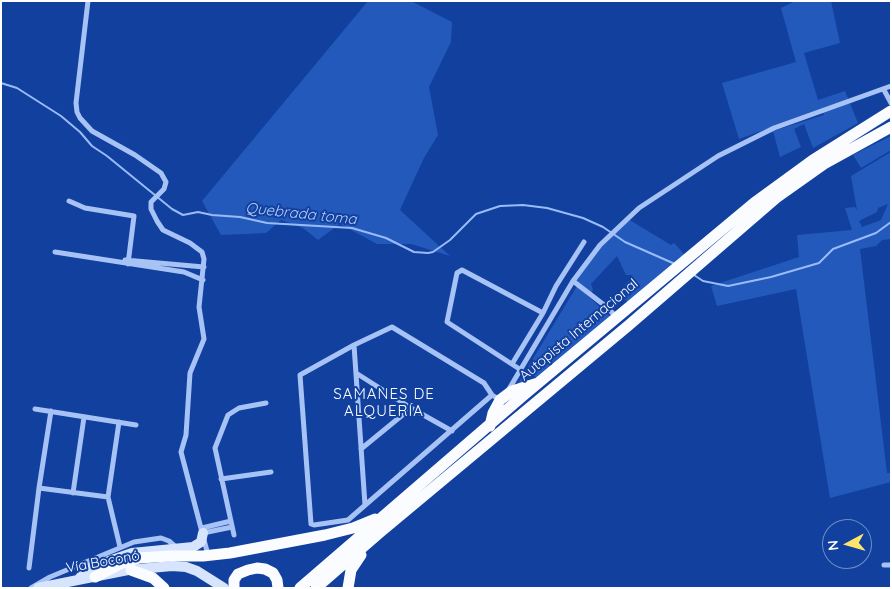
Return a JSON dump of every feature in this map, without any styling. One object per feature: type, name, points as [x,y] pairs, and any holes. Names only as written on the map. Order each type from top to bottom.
[{"type":"highway","name":"Autopista Internacional","points":[[300,588],[775,186],[841,141],[891,111]]},
{"type":"highway","name":"Autopista Internacional","points":[[316,588],[770,204],[824,164],[891,127]]},
{"type":"highway","points":[[490,426],[499,396],[519,388],[540,383]]},
{"type":"highway","points":[[95,577],[120,564],[138,558],[208,556],[254,549],[345,530],[368,522],[392,510]]},
{"type":"highway","points":[[348,588],[353,566],[378,534]]},
{"type":"highway","points":[[234,588],[234,580],[238,574],[257,568],[273,573],[277,580],[278,588]]},
{"type":"highway","points":[[131,570],[148,576],[164,588]]},
{"type":"main road","points":[[78,580],[89,568],[128,555],[142,551],[180,549],[198,545],[203,531]]},
{"type":"main road","name":"Vía Boconó","points":[[38,588],[131,570],[172,566],[182,566],[197,570],[224,588]]},
{"type":"main road","name":"Vía Boconó","points":[[172,566],[191,573],[214,588]]},
{"type":"street","points":[[88,1],[76,103],[77,112],[92,131],[161,173],[166,182],[164,189],[151,202],[152,209],[163,230],[190,243],[202,252],[204,267],[199,306],[204,339],[190,373],[186,435],[181,452],[208,556]]},
{"type":"street","points":[[499,396],[484,383],[396,327],[389,327],[300,376],[311,524],[344,522],[452,431],[499,396],[521,370],[573,281],[600,245],[639,208],[718,156],[774,128],[891,86]]},
{"type":"street","points":[[884,90],[891,102]]},
{"type":"street","points":[[69,201],[85,208],[132,214],[134,218],[128,262]]},
{"type":"street","points":[[512,364],[543,313],[556,286],[584,242]]},
{"type":"street","points":[[55,252],[161,266],[204,267]]},
{"type":"street","points":[[161,266],[184,272],[203,280]]},
{"type":"street","points":[[521,370],[447,322],[457,273],[462,270],[543,313]]},
{"type":"street","points":[[573,281],[608,308],[617,318]]},
{"type":"street","points":[[354,345],[365,505]]},
{"type":"street","points":[[356,373],[411,408],[452,431]]},
{"type":"street","points":[[234,535],[215,448],[228,415],[239,408],[266,403]]},
{"type":"street","points":[[360,449],[411,408]]},
{"type":"street","points":[[35,409],[136,425]]},
{"type":"street","points":[[29,568],[51,411]]},
{"type":"street","points":[[73,493],[84,416]]},
{"type":"street","points":[[119,422],[108,497],[120,547]]},
{"type":"street","points":[[221,479],[271,472]]},
{"type":"street","points":[[39,488],[108,497]]},
{"type":"street","points":[[203,531],[232,524]]},
{"type":"street","points":[[31,588],[50,577],[140,540],[166,539],[180,549]]},
{"type":"street","points":[[140,540],[142,551]]},
{"type":"street","points":[[884,565],[891,565]]},
{"type":"shaded area","points":[[368,1],[411,1],[452,22],[451,42],[429,87],[438,135],[424,158],[400,210],[450,256],[411,244],[377,244],[340,224],[318,240],[303,228],[281,220],[266,233],[221,235],[202,201]]},
{"type":"shaded area","points":[[795,1],[831,1],[840,43],[804,53],[818,100],[845,91],[858,123],[813,148],[804,124],[794,129],[801,147],[780,157],[773,131],[824,115],[822,109],[739,139],[722,83],[796,62],[781,8]]},
{"type":"shaded area","points":[[891,136],[891,150],[861,168],[853,155]]},
{"type":"shaded area","points":[[891,152],[891,239],[882,240],[876,246],[860,249],[887,473],[891,473],[891,482],[830,498],[796,289],[717,306],[711,286],[799,257],[797,235],[852,230],[845,208],[855,207],[857,210],[851,176]],"holes":[[[888,204],[881,220],[862,227],[859,221],[877,212],[878,208]]]},
{"type":"shaded area","points":[[628,219],[671,245],[674,243],[685,255],[629,302],[624,299],[625,284],[633,278],[632,275],[626,275],[617,256],[591,284],[593,290],[591,293],[575,281],[599,247]]},
{"type":"shaded area","points":[[577,286],[610,316],[539,380],[531,373],[525,378],[529,384],[517,385]]},
{"type":"waterway","name":"Quebrada toma","points":[[1,83],[17,88],[61,116],[80,132],[92,146],[172,209],[183,215],[198,212],[240,217],[267,223],[352,228],[386,238],[414,252],[428,253],[433,252],[450,240],[476,214],[500,206],[523,205],[547,208],[583,218],[603,227],[625,242],[675,264]]},
{"type":"waterway","name":"Quebrada toma","points":[[694,275],[703,281],[728,286],[771,277],[819,263],[833,249],[876,233],[891,222]]},
{"type":"district","name":"SAMANES DE ALQUERÍA","points":[[384,402]]}]
